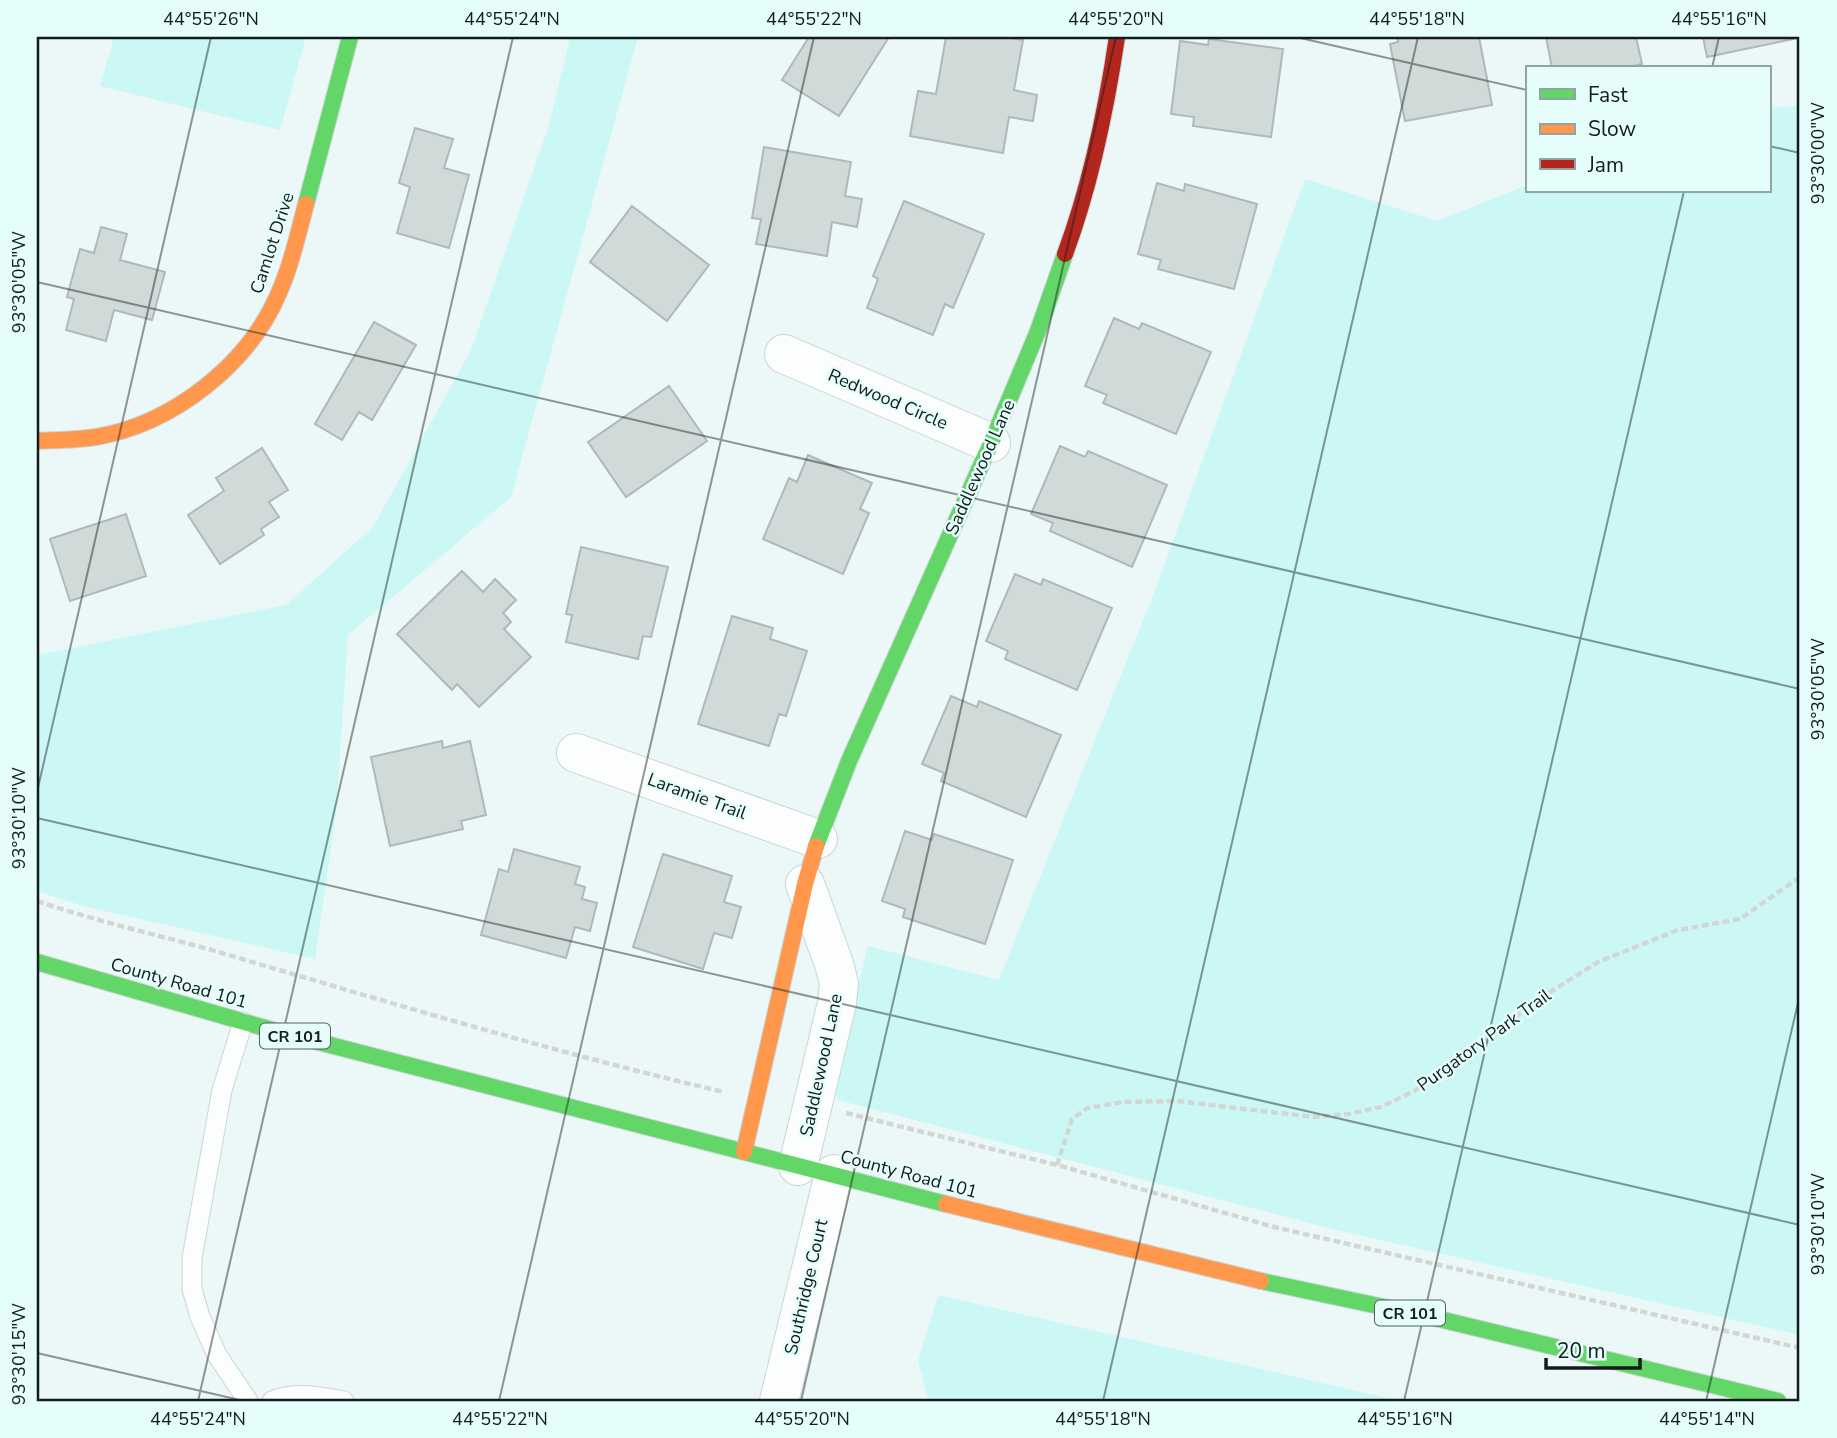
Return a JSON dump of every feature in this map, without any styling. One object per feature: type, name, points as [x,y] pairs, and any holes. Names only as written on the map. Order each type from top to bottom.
[{"type":"street","name":"Camlot Drive","points":[[37,441],[96,437],[151,420],[204,388],[247,348],[278,296],[350,37]]},
{"type":"street","name":"Saddlewood Lane","points":[[744,1152],[805,884],[818,839],[849,761],[1038,331],[1077,222],[1106,108],[1117,37]]},
{"type":"street","name":"Redwood Circle","points":[[784,354],[991,443]]},
{"type":"street","name":"Laramie Trail","points":[[576,753],[818,839]]},
{"type":"street","name":"Saddlewood Lane","points":[[805,884],[839,983],[837,1003],[812,1107],[816,1170]]},
{"type":"street","name":"County Road 101","points":[[37,962],[243,1022],[744,1152],[1245,1278],[1435,1318],[1778,1401]]},
{"type":"street","name":"Southridge Court","points":[[779,1401],[816,1170]]},
{"type":"lane","points":[[243,1022],[222,1090],[200,1205],[192,1258],[192,1289],[200,1317],[217,1355],[248,1401]]},
{"type":"lane","points":[[272,1401],[287,1395],[344,1401]]},
{"type":"path","name":"Purgatory Park Trail","points":[[1057,1165],[1072,1119],[1088,1108],[1123,1102],[1177,1101],[1313,1117],[1348,1114],[1381,1107],[1432,1079],[1539,999],[1598,962],[1678,930],[1740,919],[1800,877]]},
{"type":"path","points":[[37,901],[238,957],[428,1015],[645,1074],[756,1098]]},
{"type":"path","points":[[812,1107],[852,1114],[1057,1165],[1274,1227],[1800,1348]]},
{"type":"shaded area","points":[[114,37],[306,37],[280,130],[100,86]]},
{"type":"shaded area","points":[[570,37],[638,37],[511,497],[348,635],[336,813],[315,959],[83,906],[37,891],[37,655],[286,605],[373,527],[471,350],[549,125]]},
{"type":"shaded area","points":[[1800,106],[1800,1335],[1336,1230],[838,1100],[834,1086],[868,946],[999,980],[1154,593],[1305,179],[1437,221],[1526,185],[1526,192],[1770,192],[1770,107]]},
{"type":"shaded area","points":[[938,1295],[1401,1401],[929,1401],[918,1361]]},
{"type":"building","points":[[809,37],[889,37],[839,116],[782,80]]},
{"type":"building","points":[[946,37],[1006,37],[1023,40],[1014,90],[1037,95],[1033,121],[1009,117],[1003,153],[910,136],[918,91],[936,94]]},
{"type":"building","points":[[1397,37],[1479,37],[1492,105],[1405,121],[1390,44],[1398,42]]},
{"type":"building","points":[[1546,37],[1636,37],[1642,64],[1633,66],[1552,66]]},
{"type":"building","points":[[1703,37],[1792,37],[1793,39],[1707,57]]},
{"type":"building","points":[[1209,39],[1283,49],[1271,137],[1193,126],[1194,117],[1171,114],[1180,41],[1208,45]]},
{"type":"building","points":[[415,128],[453,139],[444,168],[469,175],[449,248],[397,233],[410,187],[399,183]]},
{"type":"building","points":[[764,147],[851,162],[845,196],[862,199],[857,227],[832,222],[827,256],[756,244],[761,219],[752,218]]},
{"type":"building","points":[[1157,183],[1184,191],[1185,184],[1257,204],[1234,289],[1158,269],[1161,260],[1138,254]]},
{"type":"building","points":[[904,201],[984,234],[953,308],[945,304],[933,335],[867,308],[878,279],[873,276]]},
{"type":"building","points":[[632,206],[709,265],[667,321],[590,262]]},
{"type":"building","points":[[101,227],[127,234],[120,260],[165,272],[152,320],[114,310],[106,341],[66,330],[74,299],[67,297],[80,249],[94,253]]},
{"type":"building","points":[[1114,318],[1139,329],[1142,323],[1211,352],[1176,434],[1103,403],[1107,395],[1085,386]]},
{"type":"building","points":[[374,322],[416,345],[372,420],[359,412],[342,440],[315,424]]},
{"type":"building","points":[[669,386],[707,441],[626,497],[588,442]]},
{"type":"building","points":[[1060,446],[1085,457],[1088,451],[1167,485],[1132,567],[1050,531],[1053,523],[1031,514]]},
{"type":"building","points":[[262,448],[288,490],[269,502],[279,517],[261,529],[264,535],[220,564],[188,515],[224,491],[216,478]]},
{"type":"building","points":[[808,455],[872,483],[860,509],[869,513],[843,574],[763,539],[789,478],[797,482]]},
{"type":"building","points":[[126,514],[146,576],[70,601],[50,539]]},
{"type":"building","points":[[581,547],[668,567],[651,637],[643,636],[638,659],[566,642],[572,615],[566,614]]},
{"type":"building","points":[[462,571],[483,592],[495,579],[516,600],[503,613],[511,622],[504,629],[531,657],[479,707],[457,684],[452,690],[397,634]]},
{"type":"building","points":[[1015,574],[1041,585],[1043,579],[1112,608],[1077,690],[1005,659],[1008,651],[986,641]]},
{"type":"building","points":[[732,616],[773,628],[770,639],[807,651],[786,716],[779,714],[769,746],[698,724]]},
{"type":"building","points":[[951,696],[977,707],[979,701],[1061,735],[1026,817],[941,781],[944,773],[922,764]]},
{"type":"building","points":[[442,741],[443,748],[470,741],[486,815],[461,821],[463,829],[390,846],[371,757]]},
{"type":"building","points":[[905,831],[932,840],[934,834],[1013,860],[985,944],[903,917],[905,909],[882,901]]},
{"type":"building","points":[[514,849],[580,867],[575,884],[585,887],[582,899],[597,903],[590,931],[575,927],[566,958],[481,935],[499,869],[508,872]]},
{"type":"building","points":[[663,854],[732,876],[724,902],[741,907],[732,938],[714,933],[703,969],[633,947]]},
{"type":"traffic: fast","points":[[306,204],[350,37]]},
{"type":"traffic: fast","points":[[816,846],[849,761],[991,443],[1038,331],[1065,254]]},
{"type":"traffic: fast","points":[[37,962],[272,1030],[946,1204]]},
{"type":"traffic: fast","points":[[1261,1281],[1435,1318],[1778,1401]]},
{"type":"traffic: slow","points":[[37,441],[89,438],[124,430],[179,405],[227,368],[264,321],[278,295],[306,204]]},
{"type":"traffic: slow","points":[[744,1152],[816,846]]},
{"type":"traffic: slow","points":[[946,1204],[1261,1281]]},
{"type":"traffic: jam","points":[[1065,254],[1097,147],[1117,37]]}]
